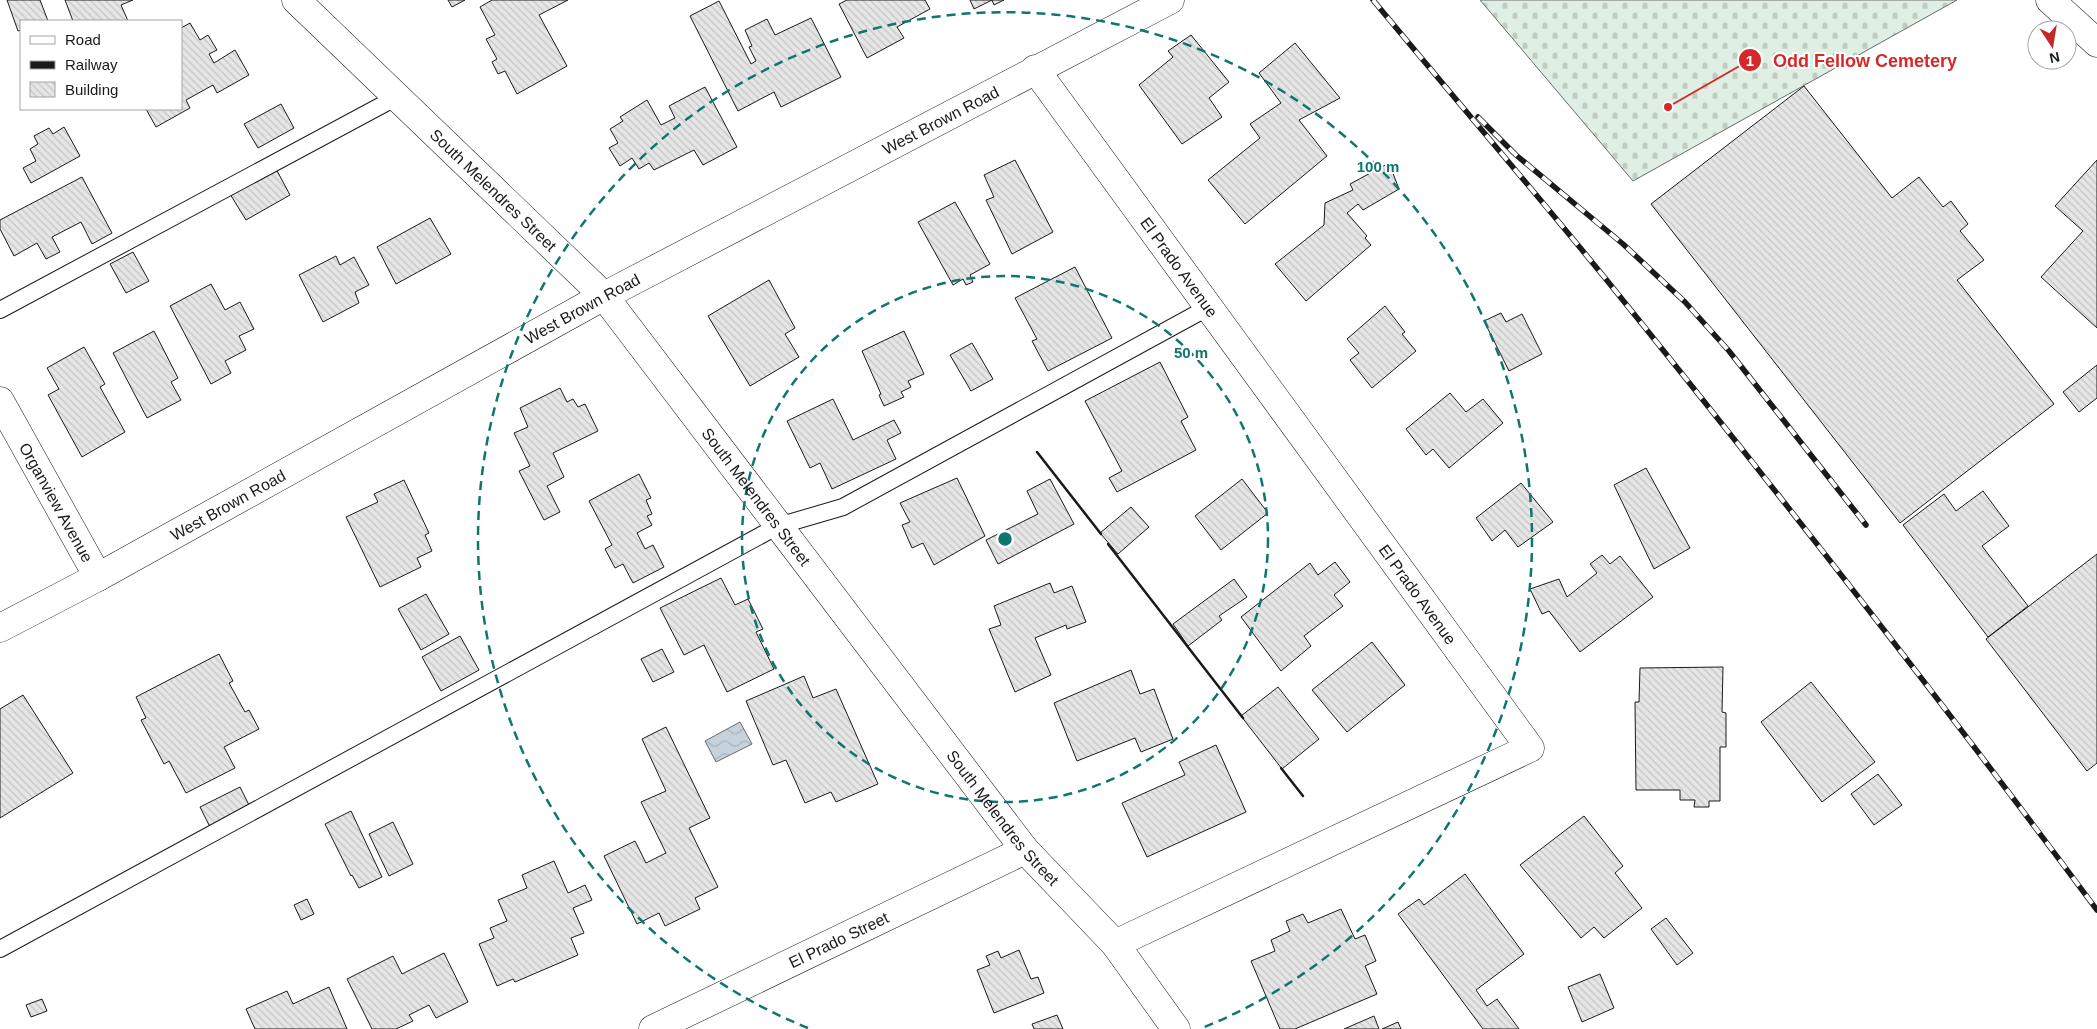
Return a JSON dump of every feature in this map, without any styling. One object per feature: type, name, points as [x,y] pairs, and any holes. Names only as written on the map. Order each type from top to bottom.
[{"type":"street","name":"South Melendres Street","points":[[296,0],[604,296],[1025,850],[1115,944],[1176,1029]]},
{"type":"street","name":"West Brown Road","points":[[0,628],[98,577],[604,296],[1170,0]]},
{"type":"street","points":[[2050,0],[2095,37]]},
{"type":"street","name":"El Prado Avenue","points":[[1035,69],[1530,748],[1115,944]]},
{"type":"street","name":"Organview Avenue","points":[[0,401],[98,577]]},
{"type":"street","name":"El Prado Street","points":[[653,1029],[1025,850]]},
{"type":"lane","points":[[0,310],[397,97]]},
{"type":"lane","points":[[0,949],[778,526],[843,507],[1209,307]]},
{"type":"green space","points":[[1480,0],[1957,0],[1633,181]]},
{"type":"water","points":[[740,722],[752,744],[716,762],[705,741]]},
{"type":"building","points":[[7,0],[40,0],[48,20],[20,20],[20,30],[18,31]]},
{"type":"building","points":[[65,0],[133,0],[121,5],[128,20],[73,20]]},
{"type":"building","points":[[448,0],[465,0],[452,7]]},
{"type":"building","points":[[492,0],[568,0],[539,15],[567,66],[517,94],[505,71],[498,74],[492,62],[497,59],[486,39],[495,35],[480,7]]},
{"type":"building","points":[[847,0],[925,0],[930,9],[897,27],[904,38],[867,58],[839,4]]},
{"type":"building","points":[[970,0],[992,0],[974,9]]},
{"type":"building","points":[[992,0],[1004,0],[994,5]]},
{"type":"building","points":[[719,1],[751,64],[756,61],[749,47],[752,46],[745,30],[767,19],[775,35],[811,18],[841,77],[781,107],[774,92],[738,111],[690,16]]},
{"type":"building","points":[[190,23],[200,40],[208,35],[217,50],[209,54],[214,63],[235,50],[249,75],[217,93],[213,85],[186,100],[190,108],[156,127],[147,110],[182,110],[182,27]]},
{"type":"building","points":[[1191,35],[1229,82],[1209,98],[1222,117],[1182,144],[1139,85],[1173,57],[1168,51]]},
{"type":"building","points":[[1295,43],[1340,98],[1299,120],[1327,156],[1245,224],[1208,180],[1260,138],[1250,124],[1281,103],[1259,73]]},
{"type":"building","points":[[1804,86],[1892,198],[1919,177],[1943,207],[1951,201],[1968,224],[1960,231],[1984,260],[1957,280],[2054,404],[1900,523],[1651,204]]},
{"type":"building","points":[[705,87],[737,147],[703,165],[694,150],[654,170],[649,163],[639,169],[632,158],[620,166],[609,148],[618,143],[610,129],[623,121],[620,117],[647,100],[661,125],[675,118],[669,106]]},
{"type":"building","points":[[281,104],[294,128],[258,148],[244,124]]},
{"type":"building","points":[[64,127],[80,156],[31,183],[23,168],[36,161],[30,149],[38,144],[34,136],[49,128],[53,134]]},
{"type":"building","points":[[1015,160],[1053,232],[1012,254],[986,200],[994,197],[984,175]]},
{"type":"building","points":[[2097,160],[2097,328],[2041,277],[2083,231],[2055,206]]},
{"type":"building","points":[[1389,163],[1399,189],[1363,210],[1358,204],[1347,213],[1367,236],[1365,238],[1371,245],[1306,301],[1275,264],[1324,225],[1325,203],[1353,190],[1350,184]]},
{"type":"building","points":[[275,167],[290,195],[246,220],[230,194]]},
{"type":"building","points":[[82,177],[112,233],[92,244],[81,222],[52,237],[60,252],[46,259],[37,243],[14,256],[0,229],[0,220]]},
{"type":"building","points":[[955,202],[990,264],[970,275],[973,282],[966,285],[963,279],[953,285],[918,222]]},
{"type":"building","points":[[430,218],[451,254],[396,284],[377,247]]},
{"type":"building","points":[[133,252],[149,281],[126,293],[110,264]]},
{"type":"building","points":[[336,256],[340,265],[354,257],[369,285],[355,292],[359,303],[323,322],[299,275]]},
{"type":"building","points":[[1075,267],[1112,338],[1048,371],[1032,341],[1037,339],[1015,298]]},
{"type":"building","points":[[769,280],[795,328],[785,334],[799,357],[750,386],[708,316]]},
{"type":"building","points":[[211,284],[225,310],[240,302],[254,329],[239,336],[246,350],[225,361],[231,373],[211,384],[170,306]]},
{"type":"building","points":[[1385,306],[1405,332],[1402,334],[1416,351],[1372,388],[1350,360],[1359,353],[1347,339]]},
{"type":"building","points":[[1501,313],[1506,322],[1522,314],[1542,354],[1509,371],[1484,321]]},
{"type":"building","points":[[154,331],[178,378],[171,382],[181,400],[147,418],[113,353]]},
{"type":"building","points":[[904,331],[924,374],[908,381],[911,387],[901,392],[904,397],[884,406],[879,395],[881,394],[862,351]]},
{"type":"building","points":[[972,343],[993,379],[971,391],[950,355]]},
{"type":"building","points":[[84,347],[105,384],[100,387],[125,432],[82,457],[48,395],[59,389],[47,368]]},
{"type":"building","points":[[1160,362],[1188,417],[1181,421],[1196,450],[1117,492],[1109,478],[1122,471],[1085,401]]},
{"type":"building","points":[[2097,365],[2097,398],[2079,412],[2063,392]]},
{"type":"building","points":[[560,388],[567,402],[573,399],[578,407],[585,404],[598,431],[553,453],[564,477],[547,486],[560,512],[544,520],[519,471],[530,466],[514,433],[528,427],[520,408]]},
{"type":"building","points":[[1450,393],[1466,412],[1483,399],[1503,423],[1449,468],[1433,449],[1426,455],[1406,429]]},
{"type":"building","points":[[833,399],[853,440],[894,420],[901,433],[887,440],[896,459],[832,489],[820,463],[810,468],[787,421]]},
{"type":"building","points":[[1646,468],[1690,548],[1654,569],[1614,485]]},
{"type":"building","points":[[639,474],[651,498],[646,500],[652,514],[647,516],[652,525],[637,533],[645,549],[653,545],[664,567],[633,583],[623,564],[615,568],[605,549],[612,545],[589,501]]},
{"type":"building","points":[[957,478],[985,536],[934,565],[923,543],[912,548],[902,525],[910,522],[900,503]]},
{"type":"building","points":[[1050,479],[1074,524],[998,564],[986,540],[1038,514],[1027,491]]},
{"type":"building","points":[[1242,479],[1268,513],[1221,550],[1195,516]]},
{"type":"building","points":[[404,480],[429,533],[425,535],[432,551],[417,558],[421,567],[380,587],[346,517],[378,502],[374,494]]},
{"type":"building","points":[[1521,483],[1553,522],[1518,547],[1505,530],[1492,541],[1476,518]]},
{"type":"building","points":[[1983,491],[2009,526],[1982,546],[2028,606],[1988,637],[1903,525],[1944,494],[1956,511]]},
{"type":"building","points":[[1131,507],[1149,527],[1118,554],[1100,533]]},
{"type":"building","points":[[2097,554],[2097,763],[2087,771],[1986,639]]},
{"type":"building","points":[[1602,555],[1610,564],[1620,556],[1653,597],[1580,652],[1549,611],[1542,614],[1530,589],[1559,579],[1567,597],[1597,573],[1590,564]]},
{"type":"building","points":[[1335,562],[1350,582],[1334,595],[1343,606],[1304,636],[1311,646],[1281,671],[1241,617],[1310,563],[1318,575]]},
{"type":"building","points":[[721,578],[735,605],[748,599],[763,629],[756,632],[774,669],[727,692],[704,645],[684,655],[660,608]]},
{"type":"building","points":[[1234,579],[1247,597],[1219,616],[1222,620],[1188,646],[1173,624]]},
{"type":"building","points":[[1050,583],[1054,593],[1072,586],[1086,622],[1067,629],[1066,625],[1035,638],[1051,675],[1015,692],[989,629],[1001,625],[994,606]]},
{"type":"building","points":[[426,594],[449,634],[421,650],[398,609]]},
{"type":"building","points":[[460,636],[479,670],[441,691],[422,657]]},
{"type":"building","points":[[1372,642],[1405,685],[1347,732],[1312,690]]},
{"type":"building","points":[[662,649],[674,672],[653,682],[641,659]]},
{"type":"building","points":[[219,654],[233,681],[229,683],[245,712],[249,710],[259,729],[224,747],[235,768],[186,793],[169,761],[164,764],[141,720],[146,718],[136,697]]},
{"type":"building","points":[[1723,667],[1722,712],[1726,713],[1726,747],[1720,747],[1720,801],[1709,801],[1709,807],[1694,807],[1695,800],[1680,800],[1680,790],[1636,790],[1635,702],[1639,702],[1640,668]]},
{"type":"building","points":[[1131,670],[1140,694],[1154,689],[1173,739],[1141,752],[1135,738],[1077,761],[1054,703]]},
{"type":"building","points":[[804,676],[813,698],[836,689],[878,784],[836,802],[831,792],[805,803],[786,760],[773,765],[746,701]]},
{"type":"building","points":[[1811,682],[1875,762],[1822,802],[1761,722]]},
{"type":"building","points":[[1278,687],[1319,739],[1282,769],[1241,716]]},
{"type":"building","points":[[23,695],[73,773],[0,818],[0,709]]},
{"type":"building","points":[[666,727],[710,818],[689,828],[718,887],[695,898],[700,909],[665,926],[659,913],[637,924],[604,856],[635,841],[646,863],[666,853],[641,802],[666,791],[642,739]]},
{"type":"building","points":[[1216,745],[1246,812],[1147,857],[1122,803],[1185,775],[1179,762]]},
{"type":"building","points":[[1878,774],[1902,805],[1874,825],[1851,794]]},
{"type":"building","points":[[240,787],[253,813],[213,833],[200,807]]},
{"type":"building","points":[[351,811],[382,877],[359,888],[325,824]]},
{"type":"building","points":[[1584,816],[1623,866],[1615,873],[1642,908],[1604,938],[1594,927],[1581,938],[1520,865]]},
{"type":"building","points":[[393,822],[413,864],[389,876],[369,834]]},
{"type":"building","points":[[554,861],[568,893],[585,885],[592,900],[573,908],[584,933],[571,938],[578,955],[515,982],[513,979],[497,986],[479,944],[494,938],[490,928],[507,921],[498,900],[527,888],[522,875]]},
{"type":"building","points":[[1465,874],[1524,954],[1476,990],[1487,1006],[1497,999],[1519,1029],[1483,1029],[1398,914],[1419,899],[1424,905]]},
{"type":"building","points":[[307,899],[314,914],[301,920],[294,905]]},
{"type":"building","points":[[1341,909],[1355,939],[1365,935],[1376,961],[1365,966],[1377,994],[1295,1029],[1280,1029],[1251,961],[1275,951],[1271,940],[1290,931],[1286,921],[1303,914],[1308,923]]},
{"type":"building","points":[[1666,918],[1693,953],[1677,965],[1651,929]]},
{"type":"building","points":[[1019,950],[1031,979],[1038,977],[1044,993],[994,1013],[977,970],[990,965],[986,956],[998,951],[1001,958]]},
{"type":"building","points":[[444,953],[468,1002],[436,1018],[429,1005],[409,1015],[413,1021],[396,1029],[372,1029],[347,979],[393,956],[402,974]]},
{"type":"building","points":[[1600,974],[1614,1008],[1582,1022],[1568,987]]},
{"type":"building","points":[[329,987],[347,1029],[255,1029],[246,1009],[287,991],[293,1004]]},
{"type":"building","points":[[42,999],[47,1011],[31,1017],[26,1005]]},
{"type":"building","points":[[1057,1015],[1063,1029],[1034,1029],[1032,1024]]},
{"type":"building","points":[[1374,1016],[1379,1029],[1344,1029]]},
{"type":"building","points":[[1398,1022],[1401,1029],[1382,1029]]},
{"type":"railway","points":[[1373,0],[1605,278],[1730,434],[1916,671],[2097,910]]},
{"type":"railway","points":[[1478,117],[1516,155],[1623,244],[1685,302],[1729,351],[1866,525]]},
{"type":"wall","points":[[1037,452],[1101,534]]},
{"type":"wall","points":[[1108,544],[1243,718]]},
{"type":"wall","points":[[1281,768],[1303,796]]},
{"type":"place","name":"Odd Fellow Cemetery","points":[[1668,107]]}]
